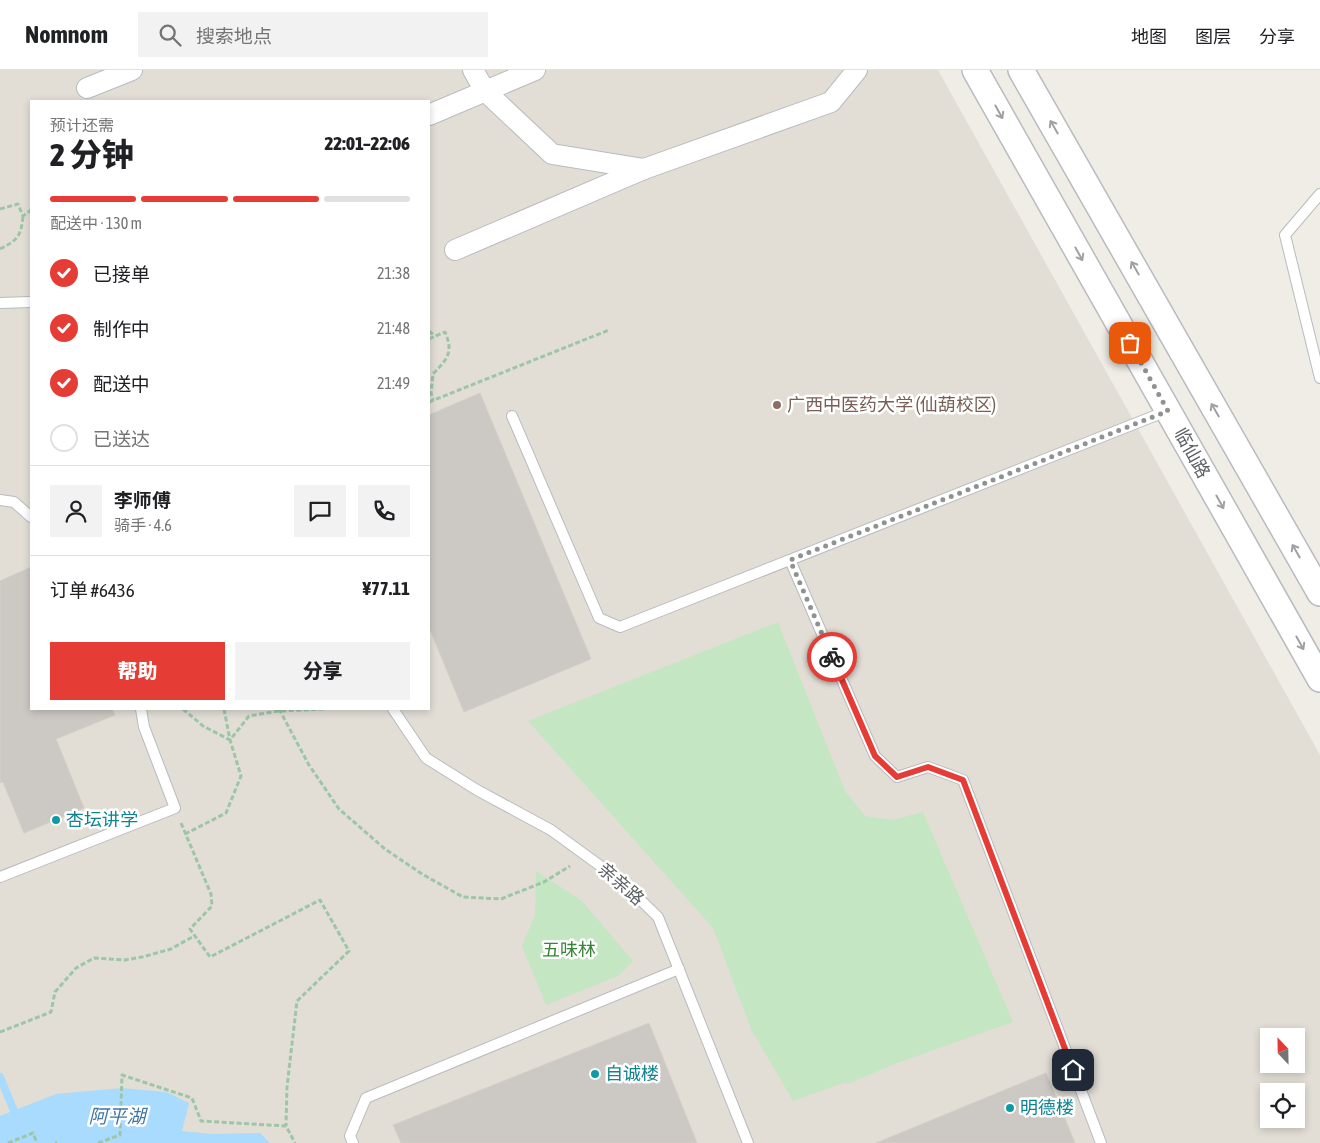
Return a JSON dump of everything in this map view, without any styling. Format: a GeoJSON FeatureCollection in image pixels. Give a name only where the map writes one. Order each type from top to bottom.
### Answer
{"type":"FeatureCollection","features":[{"type":"Feature","properties":{"kind":"street"},"geometry":{"type":"LineString","coordinates":[[86,88],[132,70]]}},
{"type":"Feature","properties":{"kind":"street"},"geometry":{"type":"LineString","coordinates":[[473,70],[485,91],[552,154],[644,169]]}},
{"type":"Feature","properties":{"kind":"street"},"geometry":{"type":"LineString","coordinates":[[430,115],[535,70]]}},
{"type":"Feature","properties":{"kind":"street"},"geometry":{"type":"LineString","coordinates":[[455,250],[644,169],[831,102],[857,70]]}},
{"type":"Feature","properties":{"kind":"street","name":"临仙路"},"geometry":{"type":"LineString","coordinates":[[975,70],[1320,680]]}},
{"type":"Feature","properties":{"kind":"street"},"geometry":{"type":"LineString","coordinates":[[1022,70],[1320,593]]}},
{"type":"Feature","properties":{"kind":"lane"},"geometry":{"type":"LineString","coordinates":[[1320,194],[1285,235],[1320,378]]}},
{"type":"Feature","properties":{"kind":"lane"},"geometry":{"type":"LineString","coordinates":[[0,303],[30,302]]}},
{"type":"Feature","properties":{"kind":"lane"},"geometry":{"type":"LineString","coordinates":[[512,416],[599,618],[620,627],[1168,411]]}},
{"type":"Feature","properties":{"kind":"lane"},"geometry":{"type":"LineString","coordinates":[[0,500],[14,502],[30,516]]}},
{"type":"Feature","properties":{"kind":"lane"},"geometry":{"type":"LineString","coordinates":[[790,560],[875,756],[897,777],[928,767],[963,780],[1101,1143]]}},
{"type":"Feature","properties":{"kind":"lane"},"geometry":{"type":"LineString","coordinates":[[0,877],[175,808],[144,727],[141,710]]}},
{"type":"Feature","properties":{"kind":"lane","name":"亲亲路"},"geometry":{"type":"LineString","coordinates":[[394,710],[426,758],[477,790],[551,830],[621,880],[658,917],[748,1143]]}},
{"type":"Feature","properties":{"kind":"lane"},"geometry":{"type":"LineString","coordinates":[[353,1143],[350,1136],[366,1098],[679,969]]}},
{"type":"Feature","properties":{"kind":"path"},"geometry":{"type":"LineString","coordinates":[[0,209],[18,204],[23,216],[22,229],[15,242],[0,249]]}},
{"type":"Feature","properties":{"kind":"path"},"geometry":{"type":"LineString","coordinates":[[23,216],[30,211]]}},
{"type":"Feature","properties":{"kind":"path"},"geometry":{"type":"LineString","coordinates":[[430,402],[609,330]]}},
{"type":"Feature","properties":{"kind":"path"},"geometry":{"type":"LineString","coordinates":[[430,332],[435,336]]}},
{"type":"Feature","properties":{"kind":"path"},"geometry":{"type":"LineString","coordinates":[[430,339],[445,332],[450,344],[446,360],[432,374],[431,393],[433,400]]}},
{"type":"Feature","properties":{"kind":"path"},"geometry":{"type":"LineString","coordinates":[[184,710],[203,726],[230,740]]}},
{"type":"Feature","properties":{"kind":"path"},"geometry":{"type":"LineString","coordinates":[[185,834],[226,813],[241,776],[230,740],[224,710]]}},
{"type":"Feature","properties":{"kind":"path"},"geometry":{"type":"LineString","coordinates":[[230,740],[249,716],[279,710],[309,765],[339,809],[385,849],[422,874],[463,897],[501,899],[544,882],[586,856]]}},
{"type":"Feature","properties":{"kind":"path"},"geometry":{"type":"LineString","coordinates":[[175,808],[211,894],[212,906],[190,929],[210,957],[320,900],[349,951],[297,1001],[287,1087],[286,1126],[295,1143]]}},
{"type":"Feature","properties":{"kind":"path"},"geometry":{"type":"LineString","coordinates":[[0,1032],[51,1012],[55,992],[76,968],[94,958],[125,960],[142,957],[171,949],[194,936]]}},
{"type":"Feature","properties":{"kind":"path"},"geometry":{"type":"LineString","coordinates":[[98,1143],[120,1135],[122,1075],[192,1098],[201,1121],[286,1126]]}},
{"type":"Feature","properties":{"kind":"path"},"geometry":{"type":"LineString","coordinates":[[8,1143],[33,1133],[37,1143]]}},
{"type":"Feature","properties":{"kind":"shaded area","name":"广西中医药大学 (仙葫校区)"},"geometry":{"type":"Polygon","coordinates":[[[0,70],[938,70],[1320,755],[1320,1143],[0,1143],[0,70]]]}},
{"type":"Feature","properties":{"kind":"green space"},"geometry":{"type":"Polygon","coordinates":[[[778,622],[845,791],[865,816],[893,820],[923,812],[1013,1022],[897,1063],[848,1084],[846,1082],[793,1101],[751,1029],[713,928],[528,721],[778,622]]]}},
{"type":"Feature","properties":{"kind":"green space","name":"五味林"},"geometry":{"type":"Polygon","coordinates":[[[536,871],[581,900],[633,961],[618,976],[546,1005],[522,946],[535,915],[536,871]]]}},
{"type":"Feature","properties":{"kind":"water","name":"阿平湖"},"geometry":{"type":"Polygon","coordinates":[[[122,1088],[166,1092],[189,1103],[182,1131],[212,1134],[260,1133],[270,1143],[0,1143],[0,1116],[56,1094],[122,1088]]]}},
{"type":"Feature","properties":{"kind":"building"},"geometry":{"type":"Polygon","coordinates":[[[480,393],[591,659],[464,712],[430,629],[430,415],[480,393]]]}},
{"type":"Feature","properties":{"kind":"building"},"geometry":{"type":"Polygon","coordinates":[[[30,567],[30,710],[112,710],[115,715],[56,739],[84,808],[24,833],[3,782],[0,783],[0,581],[30,567]]]}},
{"type":"Feature","properties":{"kind":"building","name":"自诚楼"},"geometry":{"type":"Polygon","coordinates":[[[649,1023],[697,1143],[401,1143],[393,1125],[649,1023]]]}},
{"type":"Feature","properties":{"kind":"building","name":"明德楼"},"geometry":{"type":"Polygon","coordinates":[[[1046,1073],[1075,1143],[876,1143],[1046,1073]]]}},
{"type":"Feature","properties":{"kind":"waterway"},"geometry":{"type":"LineString","coordinates":[[0,1077],[14,1111]]}},
{"type":"Feature","properties":{"kind":"way so far"},"geometry":{"type":"LineString","coordinates":[[832,657],[790,560],[1168,411],[1130,343]]}},
{"type":"Feature","properties":{"kind":"place","name":"广西中医药大学 (仙葫校区)"},"geometry":{"type":"Point","coordinates":[777,405]}},
{"type":"Feature","properties":{"kind":"place","name":"杏坛讲学"},"geometry":{"type":"Point","coordinates":[56,820]}},
{"type":"Feature","properties":{"kind":"place","name":"自诚楼"},"geometry":{"type":"Point","coordinates":[595,1074]}},
{"type":"Feature","properties":{"kind":"place","name":"明德楼"},"geometry":{"type":"Point","coordinates":[1010,1108]}},
{"type":"Feature","properties":{"kind":"route"},"geometry":{"type":"LineString","coordinates":[[832,657],[875,756],[897,777],[928,767],[963,780],[1073,1070]]}}]}
